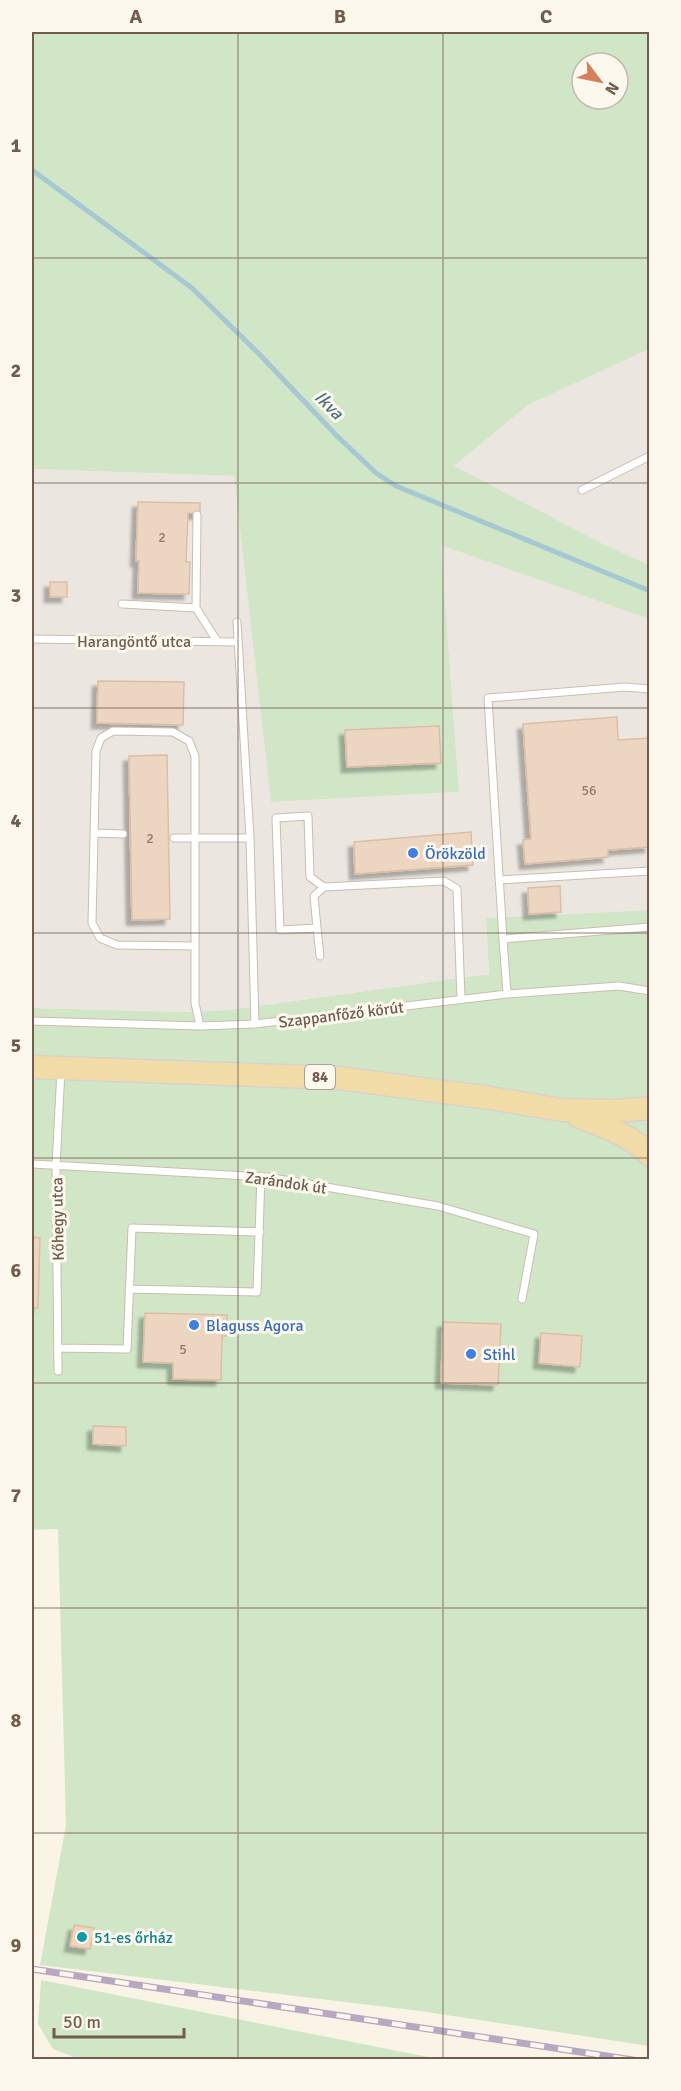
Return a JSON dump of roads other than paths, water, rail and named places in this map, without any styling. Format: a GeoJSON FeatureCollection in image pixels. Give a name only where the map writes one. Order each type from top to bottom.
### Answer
{"type":"FeatureCollection","features":[{"type":"Feature","properties":{"kind":"main road","name":"84"},"geometry":{"type":"LineString","coordinates":[[32,1067],[339,1078],[562,1110],[617,1112],[650,1108]]}},
{"type":"Feature","properties":{"kind":"main road","name":"84"},"geometry":{"type":"LineString","coordinates":[[562,1110],[608,1128],[641,1146],[650,1155]]}},
{"type":"Feature","properties":{"kind":"lane"},"geometry":{"type":"LineString","coordinates":[[582,490],[650,456]]}},
{"type":"Feature","properties":{"kind":"lane"},"geometry":{"type":"LineString","coordinates":[[197,515],[196,608],[217,641]]}},
{"type":"Feature","properties":{"kind":"lane"},"geometry":{"type":"LineString","coordinates":[[122,604],[196,608]]}},
{"type":"Feature","properties":{"kind":"lane"},"geometry":{"type":"LineString","coordinates":[[237,622],[250,838],[255,1024]]}},
{"type":"Feature","properties":{"kind":"lane","name":"Harangöntő utca"},"geometry":{"type":"LineString","coordinates":[[32,639],[237,642]]}},
{"type":"Feature","properties":{"kind":"lane"},"geometry":{"type":"LineString","coordinates":[[507,994],[488,698],[625,687],[650,689]]}},
{"type":"Feature","properties":{"kind":"lane"},"geometry":{"type":"LineString","coordinates":[[195,946],[117,945],[100,938],[92,923],[96,751],[101,738],[113,731],[173,732],[189,741],[195,756],[195,839],[195,946],[195,1003],[200,1026]]}},
{"type":"Feature","properties":{"kind":"lane"},"geometry":{"type":"LineString","coordinates":[[317,928],[280,930],[276,818],[308,816],[310,877],[324,887],[444,881],[457,889],[461,999]]}},
{"type":"Feature","properties":{"kind":"lane"},"geometry":{"type":"LineString","coordinates":[[94,833],[123,834]]}},
{"type":"Feature","properties":{"kind":"lane"},"geometry":{"type":"LineString","coordinates":[[174,838],[250,838]]}},
{"type":"Feature","properties":{"kind":"lane"},"geometry":{"type":"LineString","coordinates":[[499,880],[650,871]]}},
{"type":"Feature","properties":{"kind":"lane"},"geometry":{"type":"LineString","coordinates":[[320,956],[314,896],[324,887]]}},
{"type":"Feature","properties":{"kind":"lane"},"geometry":{"type":"LineString","coordinates":[[503,939],[650,927]]}},
{"type":"Feature","properties":{"kind":"lane","name":"Szappanfőző körút"},"geometry":{"type":"LineString","coordinates":[[32,1021],[200,1026],[255,1024],[507,994],[619,986],[650,991]]}},
{"type":"Feature","properties":{"kind":"lane","name":"Kőhegy utca"},"geometry":{"type":"LineString","coordinates":[[58,1371],[56,1166],[61,1068]]}},
{"type":"Feature","properties":{"kind":"lane","name":"Zarándok út"},"geometry":{"type":"LineString","coordinates":[[32,1164],[261,1176],[438,1206],[534,1234],[522,1299]]}},
{"type":"Feature","properties":{"kind":"lane"},"geometry":{"type":"LineString","coordinates":[[129,1289],[257,1292],[261,1176]]}},
{"type":"Feature","properties":{"kind":"lane"},"geometry":{"type":"LineString","coordinates":[[58,1348],[127,1349],[132,1228],[260,1232]]}},
{"type":"Feature","properties":{"kind":"waterway","name":"Ikva"},"geometry":{"type":"LineString","coordinates":[[32,170],[192,288],[376,473],[396,486],[650,591]]}},
{"type":"Feature","properties":{"kind":"railway"},"geometry":{"type":"LineString","coordinates":[[32,1969],[633,2060]]}},
{"type":"Feature","properties":{"kind":"place","name":"Örökzöld"},"geometry":{"type":"Point","coordinates":[413,853]}},
{"type":"Feature","properties":{"kind":"place","name":"Blaguss Agora"},"geometry":{"type":"Point","coordinates":[194,1325]}},
{"type":"Feature","properties":{"kind":"place","name":"Stihl"},"geometry":{"type":"Point","coordinates":[471,1354]}},
{"type":"Feature","properties":{"kind":"place","name":"51-es őrház"},"geometry":{"type":"Point","coordinates":[82,1937]}}]}
